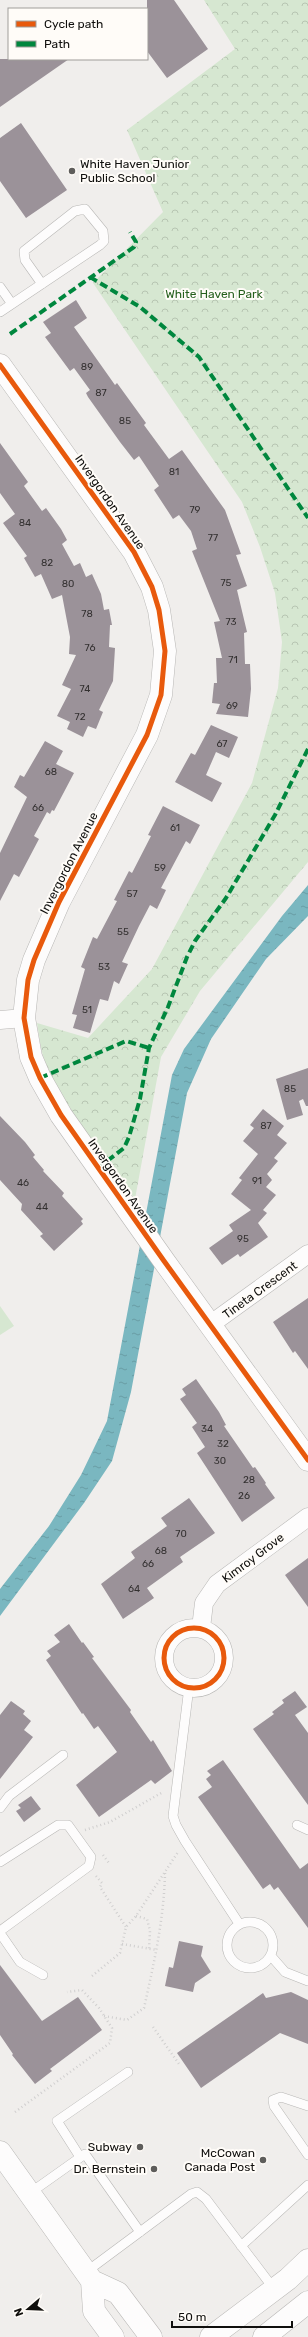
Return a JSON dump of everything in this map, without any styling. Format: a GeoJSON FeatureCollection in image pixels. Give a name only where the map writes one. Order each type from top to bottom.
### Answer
{"type":"FeatureCollection","features":[{"type":"Feature","properties":{"kind":"street","name":"Invergordon Avenue"},"geometry":{"type":"LineString","coordinates":[[0,365],[134,552],[152,587],[159,610],[165,651],[161,695],[147,735],[59,902],[28,980],[24,1018],[31,1057],[40,1078],[61,1115],[164,1261],[308,1460]]}},
{"type":"Feature","properties":{"kind":"street"},"geometry":{"type":"LineString","coordinates":[[0,1020],[24,1018]]}},
{"type":"Feature","properties":{"kind":"street","name":"Tineta Crescent"},"geometry":{"type":"LineString","coordinates":[[211,1324],[308,1254]]}},
{"type":"Feature","properties":{"kind":"street","name":"Kimroy Grove"},"geometry":{"type":"LineString","coordinates":[[201,1628],[204,1603],[217,1584],[308,1516]]}},
{"type":"Feature","properties":{"kind":"street"},"geometry":{"type":"LineString","coordinates":[[190,1628],[201,1628],[216,1638],[221,1647],[222,1665],[212,1681],[204,1686],[189,1687],[177,1682],[169,1675],[165,1666],[164,1656],[166,1645],[172,1637],[180,1631],[190,1628]]}},
{"type":"Feature","properties":{"kind":"street"},"geometry":{"type":"LineString","coordinates":[[0,2152],[89,2277],[118,2293],[151,2337]]}},
{"type":"Feature","properties":{"kind":"street"},"geometry":{"type":"LineString","coordinates":[[211,2337],[274,2289],[308,2260]]}},
{"type":"Feature","properties":{"kind":"street"},"geometry":{"type":"LineString","coordinates":[[89,2277],[94,2311],[113,2337]]}},
{"type":"Feature","properties":{"kind":"street"},"geometry":{"type":"LineString","coordinates":[[264,2337],[308,2302]]}},
{"type":"Feature","properties":{"kind":"lane"},"geometry":{"type":"LineString","coordinates":[[0,312],[42,284],[104,241],[103,231],[85,209],[75,211],[24,250],[25,260],[42,284]]}},
{"type":"Feature","properties":{"kind":"lane"},"geometry":{"type":"LineString","coordinates":[[0,287],[12,304]]}},
{"type":"Feature","properties":{"kind":"lane"},"geometry":{"type":"LineString","coordinates":[[189,1687],[173,1816],[185,1841],[238,1922]]}},
{"type":"Feature","properties":{"kind":"lane"},"geometry":{"type":"LineString","coordinates":[[0,1808],[9,1796],[63,1755]]}},
{"type":"Feature","properties":{"kind":"lane"},"geometry":{"type":"LineString","coordinates":[[0,1862],[58,1824],[68,1825],[91,1857],[89,1866],[0,1932],[20,1962],[43,1975]]}},
{"type":"Feature","properties":{"kind":"lane"},"geometry":{"type":"LineString","coordinates":[[298,1825],[308,1830]]}},
{"type":"Feature","properties":{"kind":"lane"},"geometry":{"type":"LineString","coordinates":[[252,1921],[266,1928],[273,1941],[271,1956],[266,1962],[252,1968],[244,1967],[231,1959],[228,1952],[228,1936],[238,1922],[252,1921]]}},
{"type":"Feature","properties":{"kind":"lane"},"geometry":{"type":"LineString","coordinates":[[271,1956],[285,1972],[308,1980]]}},
{"type":"Feature","properties":{"kind":"lane"},"geometry":{"type":"LineString","coordinates":[[80,2157],[56,2121],[128,2072]]}},
{"type":"Feature","properties":{"kind":"lane"},"geometry":{"type":"LineString","coordinates":[[308,2106],[280,2097],[273,2100],[274,2106],[308,2155]]}},
{"type":"Feature","properties":{"kind":"lane"},"geometry":{"type":"LineString","coordinates":[[30,2193],[84,2154],[140,2232]]}},
{"type":"Feature","properties":{"kind":"lane"},"geometry":{"type":"LineString","coordinates":[[241,2246],[308,2185]]}},
{"type":"Feature","properties":{"kind":"lane"},"geometry":{"type":"LineString","coordinates":[[89,2277],[140,2232],[191,2194],[197,2192],[206,2199],[274,2289]]}},
{"type":"Feature","properties":{"kind":"path"},"geometry":{"type":"LineString","coordinates":[[85,1830],[110,1822],[177,1784]]}},
{"type":"Feature","properties":{"kind":"path"},"geometry":{"type":"LineString","coordinates":[[92,1976],[120,1953],[126,1927],[136,1916],[185,1841]]}},
{"type":"Feature","properties":{"kind":"path"},"geometry":{"type":"LineString","coordinates":[[89,1866],[102,1883],[100,1887],[126,1927]]}},
{"type":"Feature","properties":{"kind":"path"},"geometry":{"type":"LineString","coordinates":[[104,2016],[127,2020],[144,2008],[157,1950],[164,1901],[165,1873]]}},
{"type":"Feature","properties":{"kind":"path"},"geometry":{"type":"LineString","coordinates":[[136,1916],[147,1919],[150,1931],[149,1949]]}},
{"type":"Feature","properties":{"kind":"path"},"geometry":{"type":"LineString","coordinates":[[122,1944],[157,1950]]}},
{"type":"Feature","properties":{"kind":"path"},"geometry":{"type":"LineString","coordinates":[[15,2112],[110,2043],[112,2028],[104,2016],[82,1990],[67,1992]]}},
{"type":"Feature","properties":{"kind":"path"},"geometry":{"type":"LineString","coordinates":[[153,2027],[179,2064]]}},
{"type":"Feature","properties":{"kind":"green space","name":"White Haven Park"},"geometry":{"type":"Polygon","coordinates":[[[204,0],[308,0],[308,862],[200,991],[161,1057],[135,1199],[84,1130],[60,1092],[43,1056],[37,1023],[88,1038],[152,969],[252,783],[278,688],[282,642],[275,593],[260,547],[242,502],[93,283],[163,212],[127,130],[235,49],[204,0]]]}},
{"type":"Feature","properties":{"kind":"green space"},"geometry":{"type":"Polygon","coordinates":[[[0,1306],[14,1326],[0,1335],[0,1306]]]}},
{"type":"Feature","properties":{"kind":"water"},"geometry":{"type":"Polygon","coordinates":[[[308,885],[308,916],[266,959],[211,1039],[187,1093],[131,1392],[112,1461],[84,1503],[0,1616],[0,1589],[49,1526],[81,1475],[107,1421],[172,1075],[184,1049],[282,916],[308,885]]]}},
{"type":"Feature","properties":{"kind":"building"},"geometry":{"type":"Polygon","coordinates":[[[147,0],[174,0],[208,49],[167,78],[148,52],[147,0]]]}},
{"type":"Feature","properties":{"kind":"building"},"geometry":{"type":"Polygon","coordinates":[[[0,59],[68,60],[0,107],[0,59]]]}},
{"type":"Feature","properties":{"kind":"building"},"geometry":{"type":"Polygon","coordinates":[[[21,123],[67,190],[26,218],[0,181],[0,138],[21,123]]]}},
{"type":"Feature","properties":{"kind":"building"},"geometry":{"type":"Polygon","coordinates":[[[76,300],[87,318],[74,327],[115,385],[117,383],[146,423],[144,425],[169,459],[182,450],[225,510],[241,554],[236,555],[247,586],[237,590],[247,632],[244,633],[245,664],[250,664],[251,689],[248,717],[216,714],[220,704],[212,703],[214,683],[217,683],[216,658],[222,658],[214,622],[220,621],[192,551],[197,549],[191,531],[179,515],[173,519],[154,490],[159,486],[139,456],[134,460],[88,397],[86,393],[90,390],[74,368],[70,371],[45,337],[51,333],[43,322],[76,300]]]}},
{"type":"Feature","properties":{"kind":"building"},"geometry":{"type":"Polygon","coordinates":[[[0,443],[28,482],[24,486],[42,511],[46,508],[61,529],[67,540],[62,544],[74,566],[80,563],[86,577],[92,574],[101,594],[104,610],[109,609],[112,625],[110,625],[109,647],[115,648],[113,681],[99,710],[103,712],[96,729],[88,726],[83,737],[67,729],[70,722],[57,716],[71,689],[62,685],[76,655],[69,654],[70,637],[62,595],[52,599],[41,574],[35,577],[24,558],[27,556],[3,523],[15,514],[0,493],[0,443]]]}},
{"type":"Feature","properties":{"kind":"building"},"geometry":{"type":"Polygon","coordinates":[[[211,725],[238,737],[229,758],[216,752],[206,775],[222,783],[212,802],[175,782],[191,753],[195,755],[211,725]]]}},
{"type":"Feature","properties":{"kind":"building"},"geometry":{"type":"Polygon","coordinates":[[[45,741],[63,751],[56,764],[74,773],[54,811],[52,810],[50,814],[47,812],[34,836],[39,839],[19,877],[14,874],[0,901],[0,853],[27,797],[14,787],[20,775],[24,777],[45,741]]]}},
{"type":"Feature","properties":{"kind":"building"},"geometry":{"type":"Polygon","coordinates":[[[163,806],[200,825],[190,844],[186,841],[161,888],[166,890],[157,909],[150,905],[139,926],[122,962],[128,964],[119,984],[114,981],[108,1001],[100,999],[90,1033],[73,1028],[77,1015],[72,1014],[85,969],[81,967],[93,937],[97,939],[117,901],[114,900],[129,871],[132,873],[151,836],[148,835],[163,806]]]}},
{"type":"Feature","properties":{"kind":"building"},"geometry":{"type":"Polygon","coordinates":[[[308,1068],[308,1106],[306,1106],[303,1099],[299,1101],[303,1115],[287,1120],[276,1079],[308,1068]]]}},
{"type":"Feature","properties":{"kind":"building"},"geometry":{"type":"Polygon","coordinates":[[[263,1109],[284,1126],[277,1135],[287,1143],[274,1158],[278,1161],[267,1174],[272,1180],[266,1187],[276,1195],[263,1210],[267,1213],[258,1223],[268,1237],[240,1257],[238,1254],[222,1265],[209,1248],[233,1231],[229,1225],[251,1210],[231,1194],[242,1180],[239,1178],[258,1154],[243,1141],[254,1128],[250,1125],[263,1109]]]}},
{"type":"Feature","properties":{"kind":"building"},"geometry":{"type":"Polygon","coordinates":[[[0,1116],[25,1142],[35,1155],[33,1157],[44,1170],[43,1171],[64,1193],[62,1196],[83,1219],[81,1221],[83,1224],[54,1251],[40,1236],[43,1234],[21,1210],[22,1204],[0,1180],[0,1116]]]}},
{"type":"Feature","properties":{"kind":"building"},"geometry":{"type":"Polygon","coordinates":[[[308,1298],[308,1369],[295,1351],[293,1353],[273,1322],[308,1298]]]}},
{"type":"Feature","properties":{"kind":"building"},"geometry":{"type":"Polygon","coordinates":[[[196,1379],[219,1412],[226,1425],[224,1426],[253,1468],[255,1467],[275,1498],[242,1522],[197,1453],[205,1447],[192,1427],[197,1423],[180,1399],[186,1395],[182,1389],[196,1379]]]}},
{"type":"Feature","properties":{"kind":"building"},"geometry":{"type":"Polygon","coordinates":[[[189,1498],[215,1533],[180,1557],[183,1562],[147,1588],[154,1598],[123,1619],[101,1584],[135,1558],[131,1552],[167,1526],[161,1518],[189,1498]]]}},
{"type":"Feature","properties":{"kind":"building"},"geometry":{"type":"Polygon","coordinates":[[[308,1558],[308,1607],[285,1575],[308,1558]]]}},
{"type":"Feature","properties":{"kind":"building"},"geometry":{"type":"Polygon","coordinates":[[[69,1624],[94,1657],[92,1658],[131,1710],[130,1712],[151,1742],[153,1740],[172,1771],[155,1784],[151,1780],[99,1817],[76,1785],[117,1752],[98,1726],[94,1729],[83,1713],[82,1714],[46,1660],[51,1656],[47,1651],[60,1642],[54,1635],[69,1624]]]}},
{"type":"Feature","properties":{"kind":"building"},"geometry":{"type":"Polygon","coordinates":[[[295,1691],[307,1707],[295,1715],[308,1733],[308,1805],[253,1729],[274,1714],[272,1712],[284,1703],[282,1700],[295,1691]]]}},
{"type":"Feature","properties":{"kind":"building"},"geometry":{"type":"Polygon","coordinates":[[[11,1701],[25,1711],[23,1714],[31,1721],[24,1730],[33,1737],[0,1779],[0,1715],[11,1701]]]}},
{"type":"Feature","properties":{"kind":"building"},"geometry":{"type":"Polygon","coordinates":[[[223,1760],[300,1869],[308,1863],[308,1928],[278,1887],[274,1890],[270,1884],[263,1889],[198,1797],[212,1787],[206,1779],[211,1775],[207,1771],[223,1760]]]}},
{"type":"Feature","properties":{"kind":"building"},"geometry":{"type":"Polygon","coordinates":[[[31,1796],[41,1809],[24,1822],[16,1811],[21,1808],[18,1805],[31,1796]]]}},
{"type":"Feature","properties":{"kind":"building"},"geometry":{"type":"Polygon","coordinates":[[[179,1941],[203,1946],[201,1956],[211,1972],[195,1983],[193,1992],[165,1986],[169,1967],[173,1968],[179,1941]]]}},
{"type":"Feature","properties":{"kind":"building"},"geometry":{"type":"Polygon","coordinates":[[[0,1965],[42,2021],[78,1997],[102,2030],[50,2069],[52,2071],[35,2084],[12,2055],[13,2054],[0,2035],[0,1965]]]}},
{"type":"Feature","properties":{"kind":"building"},"geometry":{"type":"Polygon","coordinates":[[[291,1992],[308,2000],[308,2044],[280,2033],[201,2088],[177,2053],[263,1993],[266,1998],[291,1992]]]}},
{"type":"Feature","properties":{"kind":"marked path"},"geometry":{"type":"LineString","coordinates":[[10,334],[134,247],[136,242],[130,232]]}},
{"type":"Feature","properties":{"kind":"marked path"},"geometry":{"type":"LineString","coordinates":[[90,277],[140,307],[199,357],[308,518]]}},
{"type":"Feature","properties":{"kind":"marked path"},"geometry":{"type":"LineString","coordinates":[[98,1168],[124,1148],[129,1137],[140,1099],[149,1048],[168,1007],[187,957],[195,941],[226,898],[275,815],[308,749]]}},
{"type":"Feature","properties":{"kind":"marked path"},"geometry":{"type":"LineString","coordinates":[[40,1078],[126,1041],[149,1048]]}},
{"type":"Feature","properties":{"kind":"cycle path"},"geometry":{"type":"LineString","coordinates":[[0,365],[134,552],[152,587],[159,610],[165,651],[161,695],[147,735],[59,902],[34,960],[28,980],[24,1018],[31,1057],[40,1078],[61,1115],[164,1261],[308,1460]]}},
{"type":"Feature","properties":{"kind":"cycle path"},"geometry":{"type":"LineString","coordinates":[[194,1628],[210,1633],[215,1637],[219,1642],[224,1658],[219,1674],[215,1679],[210,1683],[194,1688],[178,1683],[173,1679],[169,1674],[164,1658],[169,1642],[173,1637],[178,1633],[194,1628]]}},
{"type":"Feature","properties":{"kind":"place","name":"White Haven Junior Public School"},"geometry":{"type":"Point","coordinates":[72,171]}},
{"type":"Feature","properties":{"kind":"place","name":"Subway"},"geometry":{"type":"Point","coordinates":[140,2147]}},
{"type":"Feature","properties":{"kind":"place","name":"McCowan Canada Post"},"geometry":{"type":"Point","coordinates":[263,2160]}},
{"type":"Feature","properties":{"kind":"place","name":"Dr. Bernstein"},"geometry":{"type":"Point","coordinates":[154,2169]}}]}
